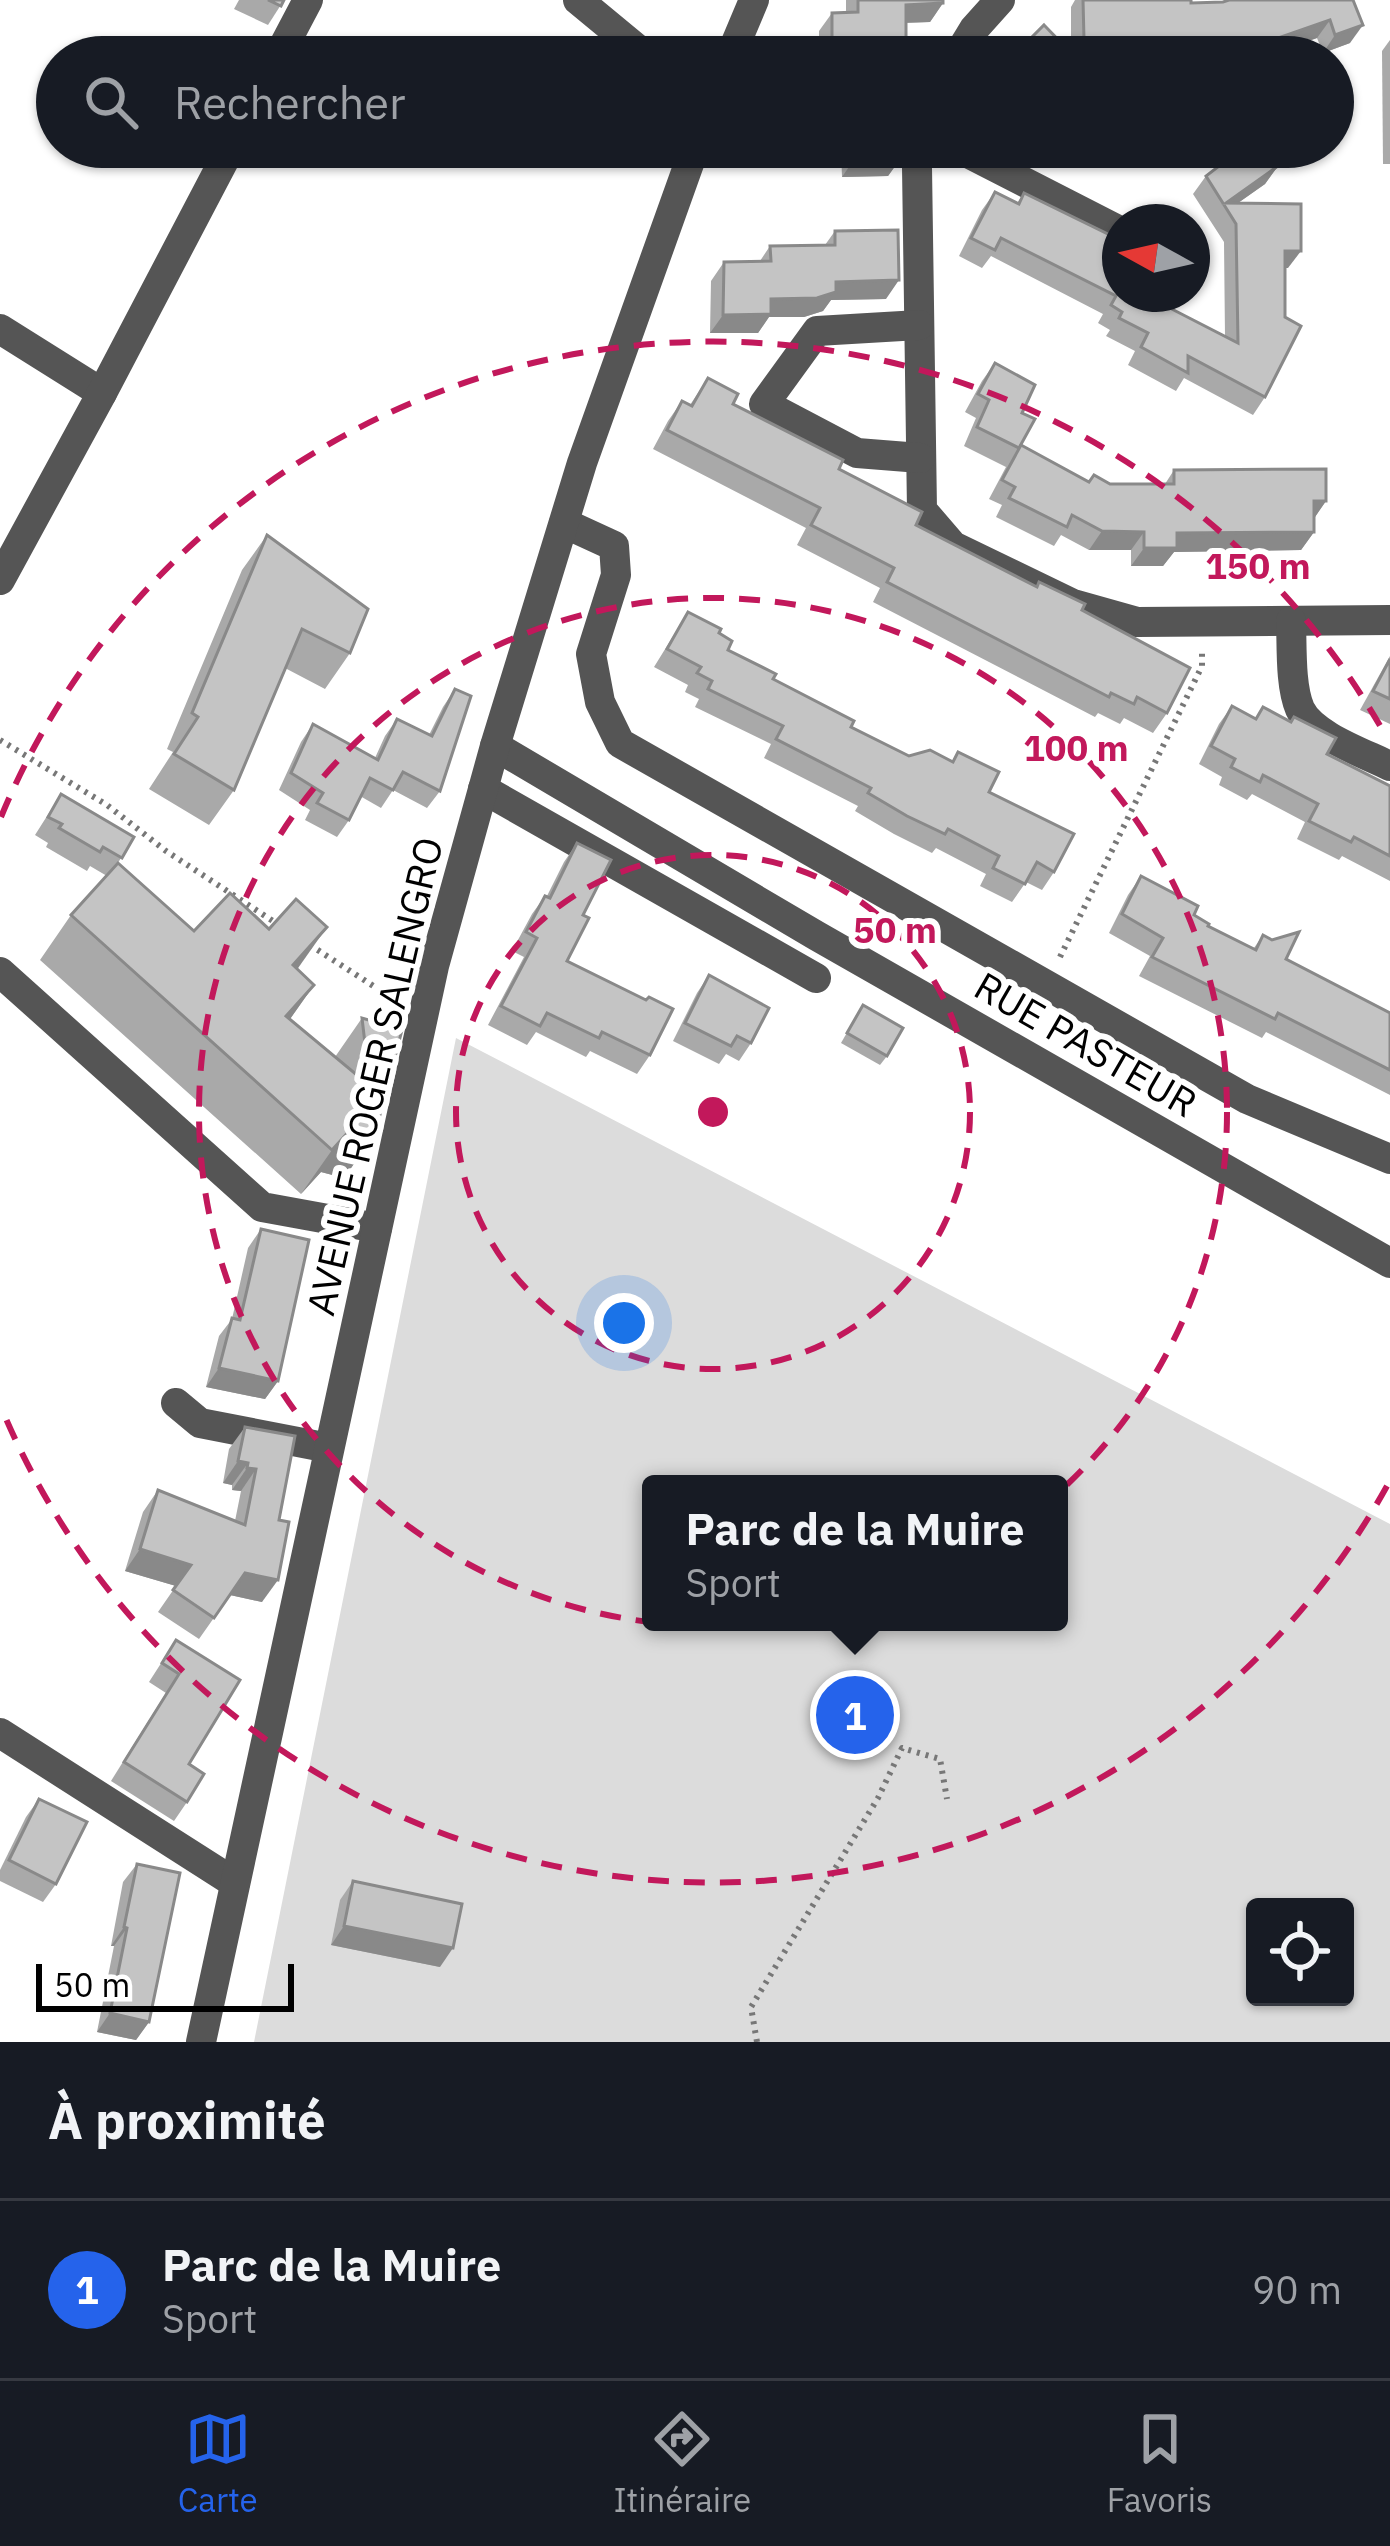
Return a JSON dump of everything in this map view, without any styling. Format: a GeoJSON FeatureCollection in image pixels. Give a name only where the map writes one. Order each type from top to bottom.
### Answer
{"type":"FeatureCollection","features":[{"type":"Feature","properties":{"kind":"street"},"geometry":{"type":"LineString","coordinates":[[289,36],[308,0]]}},
{"type":"Feature","properties":{"kind":"street"},"geometry":{"type":"LineString","coordinates":[[578,0],[622,36]]}},
{"type":"Feature","properties":{"kind":"street"},"geometry":{"type":"LineString","coordinates":[[739,36],[754,0]]}},
{"type":"Feature","properties":{"kind":"street"},"geometry":{"type":"LineString","coordinates":[[970,36],[1000,0]]}},
{"type":"Feature","properties":{"kind":"street"},"geometry":{"type":"LineString","coordinates":[[0,580],[220,168]]}},
{"type":"Feature","properties":{"kind":"street","name":"AVENUE ROGER SALENGRO"},"geometry":{"type":"LineString","coordinates":[[201,2042],[434,966],[494,746],[582,463],[687,168]]}},
{"type":"Feature","properties":{"kind":"street"},"geometry":{"type":"LineString","coordinates":[[917,168],[922,510],[953,546],[1073,604],[1137,622],[1390,620]]}},
{"type":"Feature","properties":{"kind":"street"},"geometry":{"type":"LineString","coordinates":[[997,168],[1102,222]]}},
{"type":"Feature","properties":{"kind":"street"},"geometry":{"type":"LineString","coordinates":[[919,325],[817,331],[764,404],[856,453],[920,458]]}},
{"type":"Feature","properties":{"kind":"street"},"geometry":{"type":"LineString","coordinates":[[0,329],[102,394]]}},
{"type":"Feature","properties":{"kind":"street"},"geometry":{"type":"LineString","coordinates":[[565,523],[614,546],[616,575],[591,654],[600,702],[620,742],[1247,1100],[1390,1159]]}},
{"type":"Feature","properties":{"kind":"street"},"geometry":{"type":"LineString","coordinates":[[1291,621],[1301,711],[1323,734],[1390,766]]}},
{"type":"Feature","properties":{"kind":"street","name":"RUE PASTEUR"},"geometry":{"type":"LineString","coordinates":[[494,746],[1390,1263]]}},
{"type":"Feature","properties":{"kind":"street"},"geometry":{"type":"LineString","coordinates":[[483,789],[816,978]]}},
{"type":"Feature","properties":{"kind":"street"},"geometry":{"type":"LineString","coordinates":[[758,944],[777,912]]}},
{"type":"Feature","properties":{"kind":"street"},"geometry":{"type":"LineString","coordinates":[[0,973],[262,1207],[377,1228]]}},
{"type":"Feature","properties":{"kind":"street"},"geometry":{"type":"LineString","coordinates":[[176,1403],[200,1423],[329,1448]]}},
{"type":"Feature","properties":{"kind":"street"},"geometry":{"type":"LineString","coordinates":[[0,1733],[236,1883]]}},
{"type":"Feature","properties":{"kind":"path"},"geometry":{"type":"LineString","coordinates":[[1047,986],[1202,666],[1202,621]]}},
{"type":"Feature","properties":{"kind":"path"},"geometry":{"type":"LineString","coordinates":[[0,740],[107,805],[166,851],[287,930]]}},
{"type":"Feature","properties":{"kind":"path"},"geometry":{"type":"LineString","coordinates":[[307,943],[423,1019]]}},
{"type":"Feature","properties":{"kind":"path"},"geometry":{"type":"LineString","coordinates":[[757,2042],[752,2007],[878,1798],[902,1748],[940,1759],[947,1799]]}},
{"type":"Feature","properties":{"kind":"shaded area"},"geometry":{"type":"Polygon","coordinates":[[[456,1038],[1390,1524],[1390,2042],[254,2042],[456,1038]]]}},
{"type":"Feature","properties":{"kind":"building"},"geometry":{"type":"Polygon","coordinates":[[[858,0],[943,0],[906,5],[906,36],[832,36],[832,13],[858,12],[858,0]]]}},
{"type":"Feature","properties":{"kind":"building"},"geometry":{"type":"Polygon","coordinates":[[[1083,0],[1353,0],[1363,25],[1335,35],[1330,20],[1284,36],[1084,36],[1083,0]]]}},
{"type":"Feature","properties":{"kind":"building"},"geometry":{"type":"Polygon","coordinates":[[[1044,25],[1055,36],[1033,36],[1044,25]]]}},
{"type":"Feature","properties":{"kind":"building"},"geometry":{"type":"Polygon","coordinates":[[[1216,168],[1275,168],[1226,203],[1301,204],[1301,251],[1285,251],[1285,317],[1301,326],[1265,397],[1188,356],[1188,373],[1141,347],[1148,333],[1119,318],[1122,312],[1178,312],[1238,343],[1236,224],[1206,176],[1216,168]]]}},
{"type":"Feature","properties":{"kind":"building"},"geometry":{"type":"Polygon","coordinates":[[[995,192],[1019,204],[1024,193],[1102,231],[1102,289],[1001,238],[995,250],[971,238],[995,192]]]}},
{"type":"Feature","properties":{"kind":"building"},"geometry":{"type":"Polygon","coordinates":[[[898,230],[899,280],[836,282],[836,292],[817,298],[771,299],[771,314],[723,315],[724,262],[771,261],[770,246],[835,245],[835,231],[898,230]]]}},
{"type":"Feature","properties":{"kind":"building"},"geometry":{"type":"Polygon","coordinates":[[[995,363],[1035,385],[1022,413],[1035,419],[1019,448],[977,427],[989,400],[978,394],[995,363]]]}},
{"type":"Feature","properties":{"kind":"building"},"geometry":{"type":"Polygon","coordinates":[[[708,378],[738,394],[733,404],[843,460],[839,469],[922,512],[916,525],[1037,587],[1039,582],[1085,604],[1082,610],[1190,668],[1167,713],[1137,697],[1134,704],[1111,693],[1109,697],[887,582],[894,568],[811,525],[820,508],[667,430],[682,401],[692,406],[708,378]]]}},
{"type":"Feature","properties":{"kind":"building"},"geometry":{"type":"Polygon","coordinates":[[[1021,445],[1089,482],[1094,475],[1110,484],[1174,484],[1174,470],[1326,469],[1326,501],[1314,501],[1314,532],[1177,533],[1177,548],[1144,548],[1144,532],[1102,531],[1072,515],[1067,527],[1009,498],[1015,487],[1002,480],[1021,445]]]}},
{"type":"Feature","properties":{"kind":"building"},"geometry":{"type":"Polygon","coordinates":[[[267,535],[368,609],[350,653],[302,629],[234,790],[174,754],[198,717],[192,713],[267,535]]]}},
{"type":"Feature","properties":{"kind":"building"},"geometry":{"type":"Polygon","coordinates":[[[688,612],[721,629],[719,633],[732,641],[728,650],[854,721],[851,727],[909,756],[930,750],[953,762],[958,752],[999,772],[989,792],[1074,834],[1054,872],[1037,862],[1025,884],[993,868],[999,856],[948,829],[945,834],[907,816],[868,793],[871,788],[776,739],[783,726],[708,689],[712,681],[697,673],[701,667],[667,649],[688,612]]]}},
{"type":"Feature","properties":{"kind":"building"},"geometry":{"type":"Polygon","coordinates":[[[1390,659],[1390,699],[1373,691],[1390,659]]]}},
{"type":"Feature","properties":{"kind":"building"},"geometry":{"type":"Polygon","coordinates":[[[455,689],[471,696],[440,791],[403,772],[393,790],[370,778],[349,820],[317,803],[323,793],[291,773],[313,724],[378,760],[397,719],[432,736],[455,689]]]}},
{"type":"Feature","properties":{"kind":"building"},"geometry":{"type":"Polygon","coordinates":[[[1232,706],[1256,719],[1263,707],[1336,738],[1327,754],[1390,786],[1390,856],[1309,821],[1318,804],[1263,775],[1260,782],[1231,767],[1235,759],[1211,746],[1232,706]]]}},
{"type":"Feature","properties":{"kind":"building"},"geometry":{"type":"Polygon","coordinates":[[[61,794],[134,837],[122,858],[103,847],[100,852],[48,817],[61,794]]]}},
{"type":"Feature","properties":{"kind":"building"},"geometry":{"type":"Polygon","coordinates":[[[577,843],[611,860],[583,915],[589,918],[567,961],[673,1009],[650,1055],[547,1013],[540,1026],[501,1006],[537,938],[526,932],[545,896],[550,898],[577,843]]]}},
{"type":"Feature","properties":{"kind":"building"},"geometry":{"type":"Polygon","coordinates":[[[118,863],[194,931],[230,893],[269,929],[296,899],[327,927],[293,965],[314,985],[286,1016],[370,1086],[362,1018],[402,1030],[375,1134],[352,1128],[332,1150],[71,915],[118,863]]]}},
{"type":"Feature","properties":{"kind":"building"},"geometry":{"type":"Polygon","coordinates":[[[1141,876],[1198,906],[1194,915],[1208,926],[1256,950],[1263,935],[1272,940],[1299,932],[1286,959],[1390,1013],[1390,1070],[1152,957],[1163,938],[1122,914],[1141,876]]]}},
{"type":"Feature","properties":{"kind":"building"},"geometry":{"type":"Polygon","coordinates":[[[709,975],[769,1008],[751,1043],[737,1036],[731,1046],[685,1023],[709,975]]]}},
{"type":"Feature","properties":{"kind":"building"},"geometry":{"type":"Polygon","coordinates":[[[863,1005],[903,1028],[887,1056],[847,1033],[863,1005]]]}},
{"type":"Feature","properties":{"kind":"building"},"geometry":{"type":"Polygon","coordinates":[[[261,1229],[309,1240],[278,1381],[219,1368],[232,1318],[240,1320],[261,1229]]]}},
{"type":"Feature","properties":{"kind":"building"},"geometry":{"type":"Polygon","coordinates":[[[245,1427],[295,1436],[279,1520],[289,1522],[278,1580],[245,1573],[214,1618],[173,1590],[191,1565],[140,1549],[158,1490],[245,1525],[256,1469],[238,1461],[245,1427]]]}},
{"type":"Feature","properties":{"kind":"building"},"geometry":{"type":"Polygon","coordinates":[[[176,1640],[240,1680],[189,1764],[204,1774],[187,1802],[124,1762],[179,1674],[162,1663],[176,1640]]]}},
{"type":"Feature","properties":{"kind":"building"},"geometry":{"type":"Polygon","coordinates":[[[39,1799],[87,1822],[56,1884],[9,1860],[39,1799]]]}},
{"type":"Feature","properties":{"kind":"building"},"geometry":{"type":"Polygon","coordinates":[[[137,1864],[180,1873],[149,2022],[110,2013],[137,1864]]]}},
{"type":"Feature","properties":{"kind":"building"},"geometry":{"type":"Polygon","coordinates":[[[353,1881],[462,1904],[453,1948],[344,1926],[353,1881]]]}},
{"type":"Feature","properties":{"kind":"place","name":"Parc de la Muire"},"geometry":{"type":"Point","coordinates":[855,1715]}}]}
